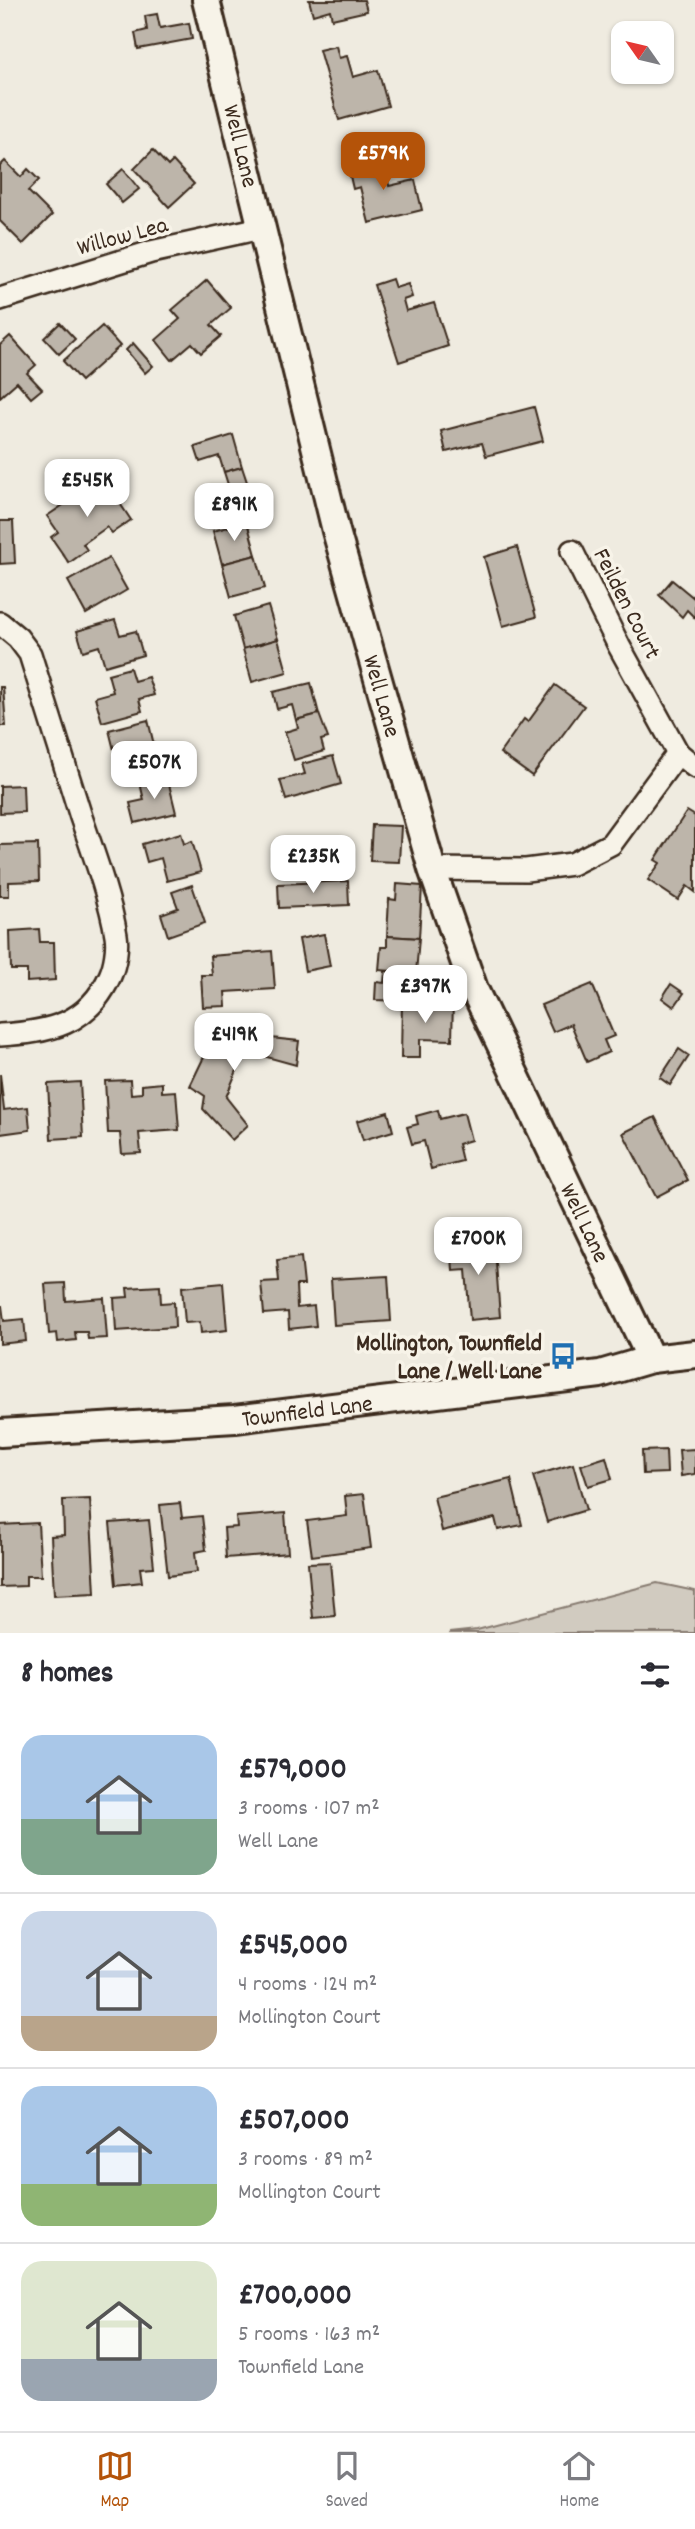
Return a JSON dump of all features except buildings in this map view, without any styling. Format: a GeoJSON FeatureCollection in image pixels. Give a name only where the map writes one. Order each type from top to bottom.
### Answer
{"type":"FeatureCollection","features":[{"type":"Feature","properties":{"kind":"street","name":"Well Lane"},"geometry":{"type":"LineString","coordinates":[[206,0],[336,531],[432,869],[474,989],[651,1359]]}},
{"type":"Feature","properties":{"kind":"street","name":"Willow Lea"},"geometry":{"type":"LineString","coordinates":[[0,299],[150,252],[261,228]]}},
{"type":"Feature","properties":{"kind":"street","name":"Feilden Court"},"geometry":{"type":"LineString","coordinates":[[572,551],[619,646],[678,753],[695,767]]}},
{"type":"Feature","properties":{"kind":"street"},"geometry":{"type":"LineString","coordinates":[[0,623],[18,638],[30,654],[94,857],[116,937],[113,968],[102,993],[87,1012],[63,1025],[0,1035]]}},
{"type":"Feature","properties":{"kind":"street"},"geometry":{"type":"LineString","coordinates":[[432,869],[526,870],[572,864],[611,844],[678,753]]}},
{"type":"Feature","properties":{"kind":"street","name":"Townfield Lane"},"geometry":{"type":"LineString","coordinates":[[0,1433],[235,1419],[600,1374],[651,1359],[695,1354]]}},
{"type":"Feature","properties":{"kind":"shaded area"},"geometry":{"type":"Polygon","coordinates":[[[657,1583],[695,1591],[695,1633],[449,1633],[477,1630],[657,1583]]]}},
{"type":"Feature","properties":{"kind":"place","name":"Mollington, Townfield Lane / Well Lane"},"geometry":{"type":"Point","coordinates":[563,1356]}}]}
